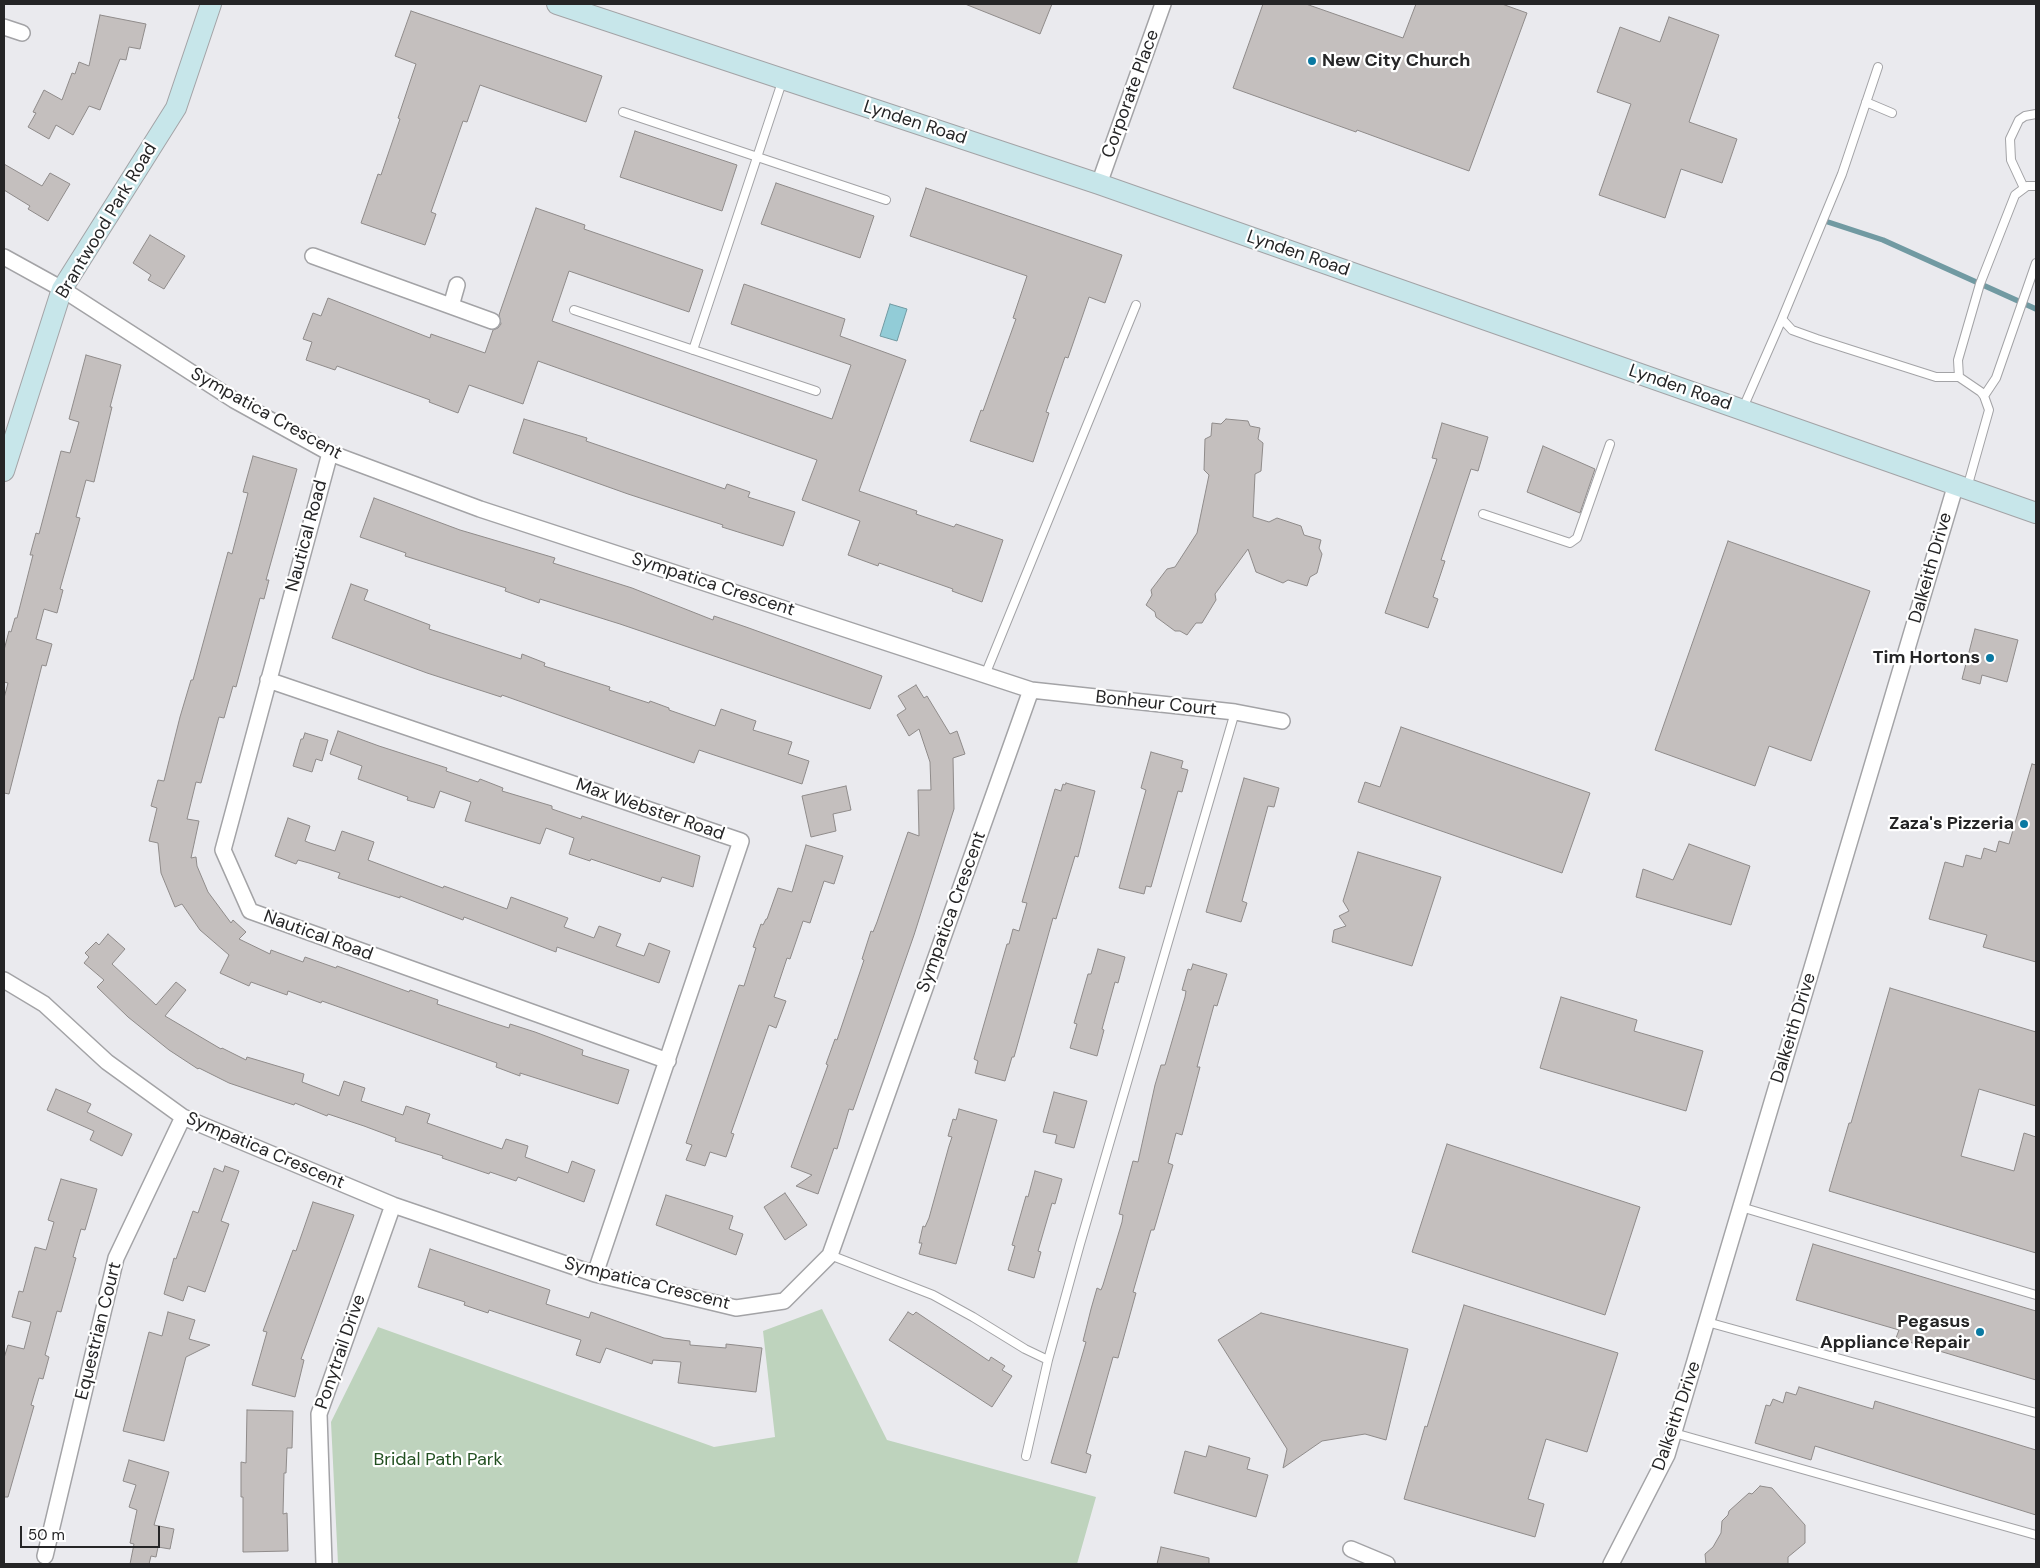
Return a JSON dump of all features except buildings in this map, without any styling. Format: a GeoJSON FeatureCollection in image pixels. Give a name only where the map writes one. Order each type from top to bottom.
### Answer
{"type":"FeatureCollection","features":[{"type":"Feature","properties":{"kind":"main road","name":"Brantwood Park Road"},"geometry":{"type":"LineString","coordinates":[[4,471],[62,289],[176,108],[212,4]]}},
{"type":"Feature","properties":{"kind":"main road","name":"Lynden Road"},"geometry":{"type":"LineString","coordinates":[[557,4],[1098,184],[2036,513]]}},
{"type":"Feature","properties":{"kind":"street","name":"Corporate Place"},"geometry":{"type":"LineString","coordinates":[[1098,184],[1163,4]]}},
{"type":"Feature","properties":{"kind":"street"},"geometry":{"type":"LineString","coordinates":[[4,27],[22,33]]}},
{"type":"Feature","properties":{"kind":"street"},"geometry":{"type":"LineString","coordinates":[[313,256],[492,321]]}},
{"type":"Feature","properties":{"kind":"street","name":"Sympatica Crescent"},"geometry":{"type":"LineString","coordinates":[[4,257],[62,289],[234,400],[330,453],[480,509],[1031,690],[830,1255],[784,1301],[736,1308],[595,1274],[393,1205],[183,1117],[108,1062],[44,1004],[4,980]]}},
{"type":"Feature","properties":{"kind":"street"},"geometry":{"type":"LineString","coordinates":[[451,306],[457,286]]}},
{"type":"Feature","properties":{"kind":"street","name":"Nautical Road"},"geometry":{"type":"LineString","coordinates":[[330,453],[223,850],[250,911],[668,1061]]}},
{"type":"Feature","properties":{"kind":"street","name":"Dalkeith Drive"},"geometry":{"type":"LineString","coordinates":[[1611,1564],[1667,1455],[1961,486]]}},
{"type":"Feature","properties":{"kind":"street","name":"Max Webster Road"},"geometry":{"type":"LineString","coordinates":[[268,680],[741,841],[595,1274]]}},
{"type":"Feature","properties":{"kind":"street","name":"Bonheur Court"},"geometry":{"type":"LineString","coordinates":[[1031,690],[1235,712],[1282,721]]}},
{"type":"Feature","properties":{"kind":"street","name":"Equestrian Court"},"geometry":{"type":"LineString","coordinates":[[45,1556],[116,1258],[183,1117]]}},
{"type":"Feature","properties":{"kind":"street","name":"Ponytrail Drive"},"geometry":{"type":"LineString","coordinates":[[324,1564],[319,1414],[393,1205]]}},
{"type":"Feature","properties":{"kind":"street"},"geometry":{"type":"LineString","coordinates":[[1351,1549],[1387,1564]]}},
{"type":"Feature","properties":{"kind":"lane"},"geometry":{"type":"LineString","coordinates":[[1742,410],[1842,174],[1878,67]]}},
{"type":"Feature","properties":{"kind":"lane"},"geometry":{"type":"LineString","coordinates":[[693,350],[783,79]]}},
{"type":"Feature","properties":{"kind":"lane"},"geometry":{"type":"LineString","coordinates":[[1866,102],[1892,113]]}},
{"type":"Feature","properties":{"kind":"lane"},"geometry":{"type":"LineString","coordinates":[[623,112],[886,200]]}},
{"type":"Feature","properties":{"kind":"lane"},"geometry":{"type":"LineString","coordinates":[[2024,188],[2011,160],[2010,140],[2019,120],[2025,116],[2036,114]]}},
{"type":"Feature","properties":{"kind":"lane"},"geometry":{"type":"LineString","coordinates":[[1959,377],[1958,360],[1980,284],[2015,195],[2024,188],[2036,186]]}},
{"type":"Feature","properties":{"kind":"lane"},"geometry":{"type":"LineString","coordinates":[[1984,396],[1996,378],[2036,263]]}},
{"type":"Feature","properties":{"kind":"lane"},"geometry":{"type":"LineString","coordinates":[[985,675],[1136,305]]}},
{"type":"Feature","properties":{"kind":"lane"},"geometry":{"type":"LineString","coordinates":[[574,310],[816,391]]}},
{"type":"Feature","properties":{"kind":"lane"},"geometry":{"type":"LineString","coordinates":[[1782,319],[1792,330],[1817,340],[1936,377],[1959,377],[1984,396],[1989,410],[1961,486]]}},
{"type":"Feature","properties":{"kind":"lane"},"geometry":{"type":"LineString","coordinates":[[1483,514],[1570,543],[1577,538],[1610,444]]}},
{"type":"Feature","properties":{"kind":"lane"},"geometry":{"type":"LineString","coordinates":[[1026,1456],[1048,1360],[1235,712]]}},
{"type":"Feature","properties":{"kind":"lane"},"geometry":{"type":"LineString","coordinates":[[1741,1207],[2036,1295]]}},
{"type":"Feature","properties":{"kind":"lane"},"geometry":{"type":"LineString","coordinates":[[830,1255],[932,1295],[973,1316],[1025,1349],[1048,1360]]}},
{"type":"Feature","properties":{"kind":"lane"},"geometry":{"type":"LineString","coordinates":[[1707,1322],[2036,1414]]}},
{"type":"Feature","properties":{"kind":"lane"},"geometry":{"type":"LineString","coordinates":[[1674,1433],[2036,1535]]}},
{"type":"Feature","properties":{"kind":"green space","name":"Bridal Path Park"},"geometry":{"type":"Polygon","coordinates":[[[822,1309],[887,1440],[1096,1497],[1077,1564],[338,1564],[331,1422],[378,1327],[714,1447],[775,1437],[763,1331],[822,1309]]]}},
{"type":"Feature","properties":{"kind":"water"},"geometry":{"type":"Polygon","coordinates":[[[890,304],[907,309],[897,341],[880,336],[890,304]]]}},
{"type":"Feature","properties":{"kind":"waterway"},"geometry":{"type":"LineString","coordinates":[[1828,222],[1883,240],[2036,309]]}},
{"type":"Feature","properties":{"kind":"place","name":"New City Church"},"geometry":{"type":"Point","coordinates":[1312,61]}},
{"type":"Feature","properties":{"kind":"place","name":"Tim Hortons"},"geometry":{"type":"Point","coordinates":[1990,658]}},
{"type":"Feature","properties":{"kind":"place","name":"Zaza's Pizzeria"},"geometry":{"type":"Point","coordinates":[2024,824]}},
{"type":"Feature","properties":{"kind":"place","name":"Pegasus Appliance Repair"},"geometry":{"type":"Point","coordinates":[1980,1332]}}]}
